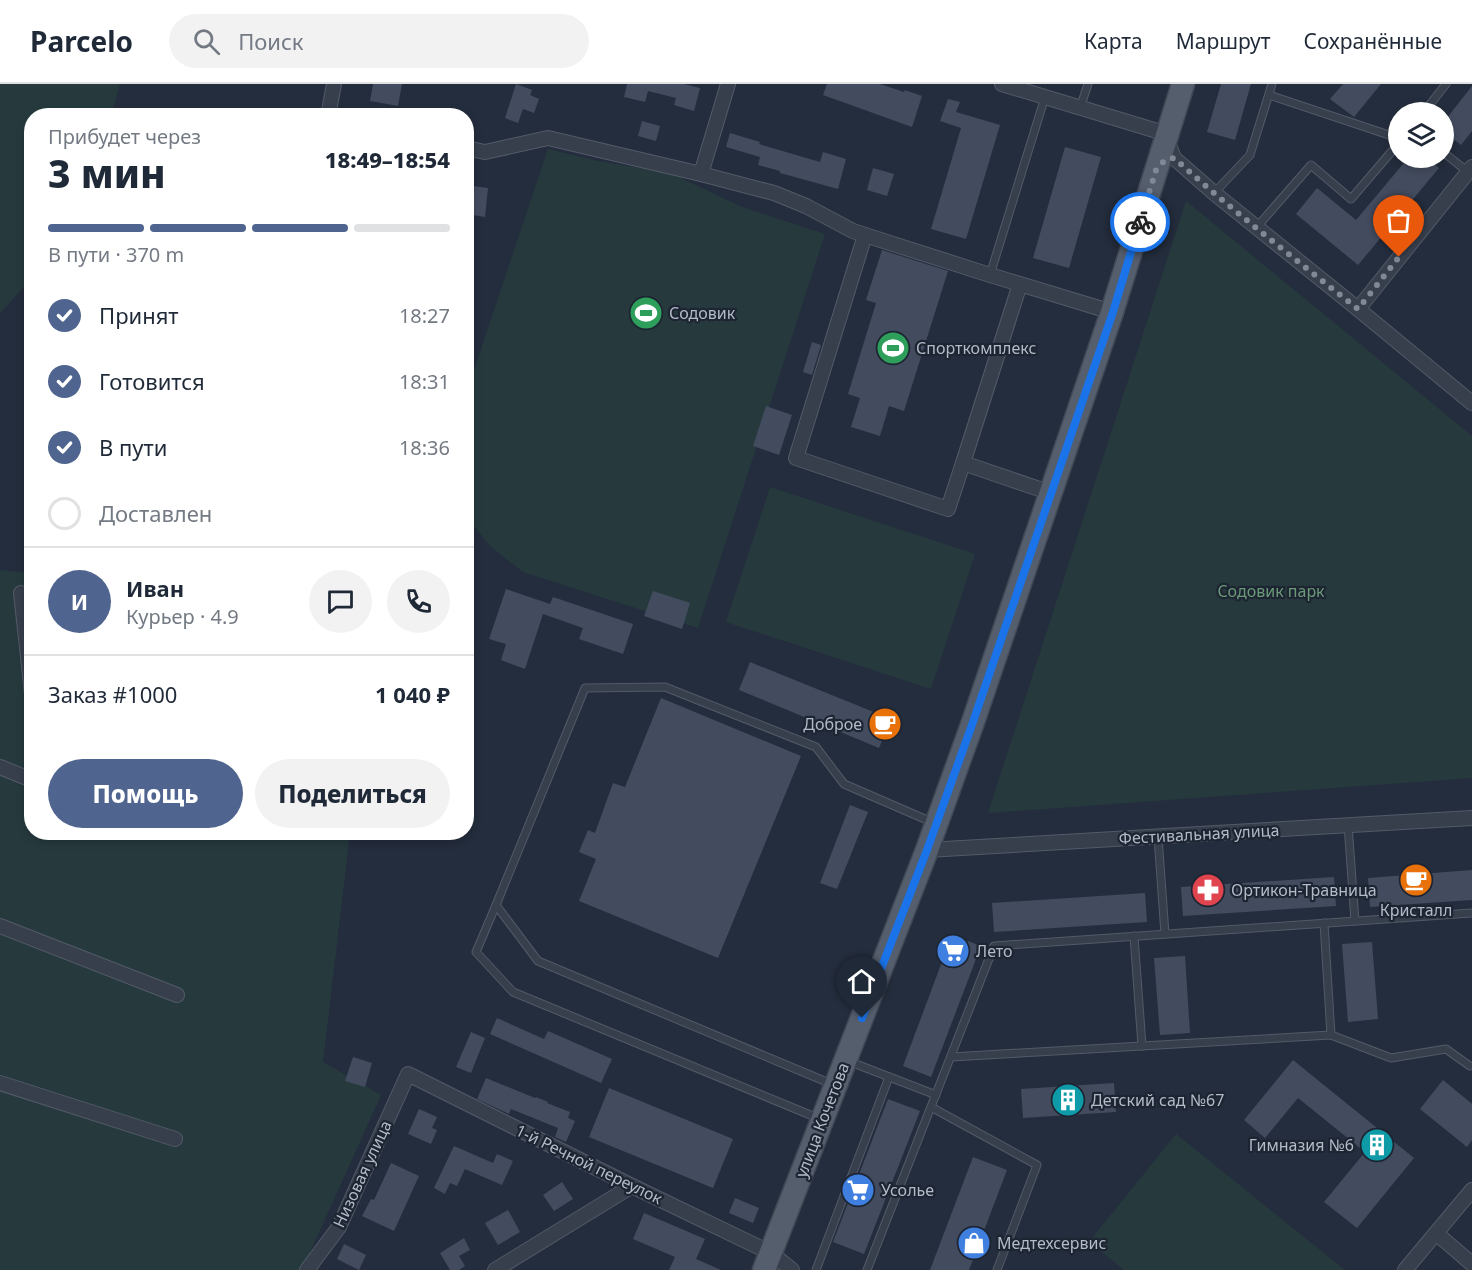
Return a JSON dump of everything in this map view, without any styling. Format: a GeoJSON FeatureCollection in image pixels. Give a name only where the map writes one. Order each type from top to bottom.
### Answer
{"type":"FeatureCollection","features":[{"type":"Feature","properties":{"kind":"main road","name":"улица Кочетова"},"geometry":{"type":"LineString","coordinates":[[768,1261],[927,850],[973,722],[1165,164],[1167,134],[1183,84]]}},
{"type":"Feature","properties":{"kind":"street"},"geometry":{"type":"LineString","coordinates":[[330,108],[334,84]]}},
{"type":"Feature","properties":{"kind":"street"},"geometry":{"type":"LineString","coordinates":[[700,174],[728,84]]}},
{"type":"Feature","properties":{"kind":"street"},"geometry":{"type":"LineString","coordinates":[[1002,84],[1167,134]]}},
{"type":"Feature","properties":{"kind":"street"},"geometry":{"type":"LineString","coordinates":[[474,150],[485,152],[548,138],[700,174],[774,193],[853,231],[1113,312]]}},
{"type":"Feature","properties":{"kind":"street"},"geometry":{"type":"LineString","coordinates":[[1165,164],[1214,194],[1472,403]]}},
{"type":"Feature","properties":{"kind":"street"},"geometry":{"type":"LineString","coordinates":[[1358,309],[1470,170]]}},
{"type":"Feature","properties":{"kind":"street"},"geometry":{"type":"LineString","coordinates":[[865,235],[796,458],[948,508],[1020,284]]}},
{"type":"Feature","properties":{"kind":"street"},"geometry":{"type":"LineString","coordinates":[[963,463],[1051,493]]}},
{"type":"Feature","properties":{"kind":"street"},"geometry":{"type":"LineString","coordinates":[[21,593],[24,621]]}},
{"type":"Feature","properties":{"kind":"street"},"geometry":{"type":"LineString","coordinates":[[0,768],[24,777]]}},
{"type":"Feature","properties":{"kind":"street","name":"Фестивальная улица"},"geometry":{"type":"LineString","coordinates":[[927,850],[1472,818]]}},
{"type":"Feature","properties":{"kind":"street"},"geometry":{"type":"LineString","coordinates":[[0,926],[177,995]]}},
{"type":"Feature","properties":{"kind":"street","name":"1-й Речной переулок"},"geometry":{"type":"LineString","coordinates":[[408,1074],[632,1186],[768,1261],[792,1270]]}},
{"type":"Feature","properties":{"kind":"street","name":"Низовая улица"},"geometry":{"type":"LineString","coordinates":[[307,1270],[339,1227],[408,1074]]}},
{"type":"Feature","properties":{"kind":"street"},"geometry":{"type":"LineString","coordinates":[[0,1083],[175,1139]]}},
{"type":"Feature","properties":{"kind":"street"},"geometry":{"type":"LineString","coordinates":[[495,1270],[632,1186]]}},
{"type":"Feature","properties":{"kind":"street"},"geometry":{"type":"LineString","coordinates":[[1404,1270],[1472,1190]]}},
{"type":"Feature","properties":{"kind":"street"},"geometry":{"type":"LineString","coordinates":[[1436,1233],[1472,1264]]}},
{"type":"Feature","properties":{"kind":"lane"},"geometry":{"type":"LineString","coordinates":[[1080,108],[1088,84]]}},
{"type":"Feature","properties":{"kind":"lane"},"geometry":{"type":"LineString","coordinates":[[1214,194],[1250,155],[1272,84]]}},
{"type":"Feature","properties":{"kind":"lane"},"geometry":{"type":"LineString","coordinates":[[1432,102],[1446,84]]}},
{"type":"Feature","properties":{"kind":"lane"},"geometry":{"type":"LineString","coordinates":[[1269,95],[1388,135]]}},
{"type":"Feature","properties":{"kind":"lane"},"geometry":{"type":"LineString","coordinates":[[990,275],[1045,97]]}},
{"type":"Feature","properties":{"kind":"lane"},"geometry":{"type":"LineString","coordinates":[[1256,228],[1311,165],[1352,199],[1388,156]]}},
{"type":"Feature","properties":{"kind":"lane"},"geometry":{"type":"LineString","coordinates":[[1454,159],[1470,170]]}},
{"type":"Feature","properties":{"kind":"lane"},"geometry":{"type":"LineString","coordinates":[[822,1120],[513,992],[476,952],[585,688],[665,687],[816,747],[844,784],[936,824]]}},
{"type":"Feature","properties":{"kind":"lane"},"geometry":{"type":"LineString","coordinates":[[1348,825],[1355,921]]}},
{"type":"Feature","properties":{"kind":"lane"},"geometry":{"type":"LineString","coordinates":[[1158,837],[1165,934]]}},
{"type":"Feature","properties":{"kind":"lane"},"geometry":{"type":"LineString","coordinates":[[496,904],[538,962],[836,1085]]}},
{"type":"Feature","properties":{"kind":"lane"},"geometry":{"type":"LineString","coordinates":[[867,1270],[994,946],[1472,913]]}},
{"type":"Feature","properties":{"kind":"lane"},"geometry":{"type":"LineString","coordinates":[[1324,923],[1330,1035]]}},
{"type":"Feature","properties":{"kind":"lane"},"geometry":{"type":"LineString","coordinates":[[1134,936],[1142,1046]]}},
{"type":"Feature","properties":{"kind":"lane"},"geometry":{"type":"LineString","coordinates":[[951,1057],[1330,1035],[1391,1058],[1446,1049],[1471,1066]]}},
{"type":"Feature","properties":{"kind":"lane"},"geometry":{"type":"LineString","coordinates":[[845,1060],[936,1095]]}},
{"type":"Feature","properties":{"kind":"lane"},"geometry":{"type":"LineString","coordinates":[[816,1270],[889,1077]]}},
{"type":"Feature","properties":{"kind":"lane"},"geometry":{"type":"LineString","coordinates":[[931,1107],[1037,1166],[997,1270]]}},
{"type":"Feature","properties":{"kind":"green space"},"geometry":{"type":"Polygon","coordinates":[[[0,84],[120,84],[113,108],[24,108],[24,287],[0,313],[0,84]]]}},
{"type":"Feature","properties":{"kind":"green space","name":"Содовик"},"geometry":{"type":"Polygon","coordinates":[[[548,149],[598,161],[670,173],[742,207],[825,234],[698,628],[523,572],[490,546],[474,526],[474,370],[548,149]]]}},
{"type":"Feature","properties":{"kind":"green space","name":"Содовик парк"},"geometry":{"type":"Polygon","coordinates":[[[1186,201],[1472,436],[1472,778],[988,813],[1186,201]]]}},
{"type":"Feature","properties":{"kind":"green space"},"geometry":{"type":"Polygon","coordinates":[[[770,487],[975,554],[931,689],[726,622],[770,487]]]}},
{"type":"Feature","properties":{"kind":"green space"},"geometry":{"type":"Polygon","coordinates":[[[0,570],[24,572],[24,840],[349,840],[323,1062],[381,1095],[302,1270],[0,1270],[0,570]]]}},
{"type":"Feature","properties":{"kind":"green space"},"geometry":{"type":"Polygon","coordinates":[[[1176,1134],[1345,1270],[1124,1270],[1089,1242],[1176,1134]]]}},
{"type":"Feature","properties":{"kind":"building"},"geometry":{"type":"Polygon","coordinates":[[[373,84],[402,84],[398,106],[370,101],[373,84]]]}},
{"type":"Feature","properties":{"kind":"building"},"geometry":{"type":"Polygon","coordinates":[[[516,84],[532,90],[530,95],[539,99],[534,113],[523,109],[518,123],[505,118],[516,84]]]}},
{"type":"Feature","properties":{"kind":"building"},"geometry":{"type":"Polygon","coordinates":[[[627,84],[684,84],[700,88],[694,111],[674,105],[676,98],[648,91],[645,102],[624,97],[627,84]]]}},
{"type":"Feature","properties":{"kind":"building"},"geometry":{"type":"Polygon","coordinates":[[[827,84],[880,84],[922,96],[912,127],[823,95],[827,84]]]}},
{"type":"Feature","properties":{"kind":"building"},"geometry":{"type":"Polygon","coordinates":[[[1221,84],[1251,84],[1235,140],[1207,132],[1221,84]]]}},
{"type":"Feature","properties":{"kind":"building"},"geometry":{"type":"Polygon","coordinates":[[[1343,84],[1381,84],[1354,117],[1330,99],[1343,84]]]}},
{"type":"Feature","properties":{"kind":"building"},"geometry":{"type":"Polygon","coordinates":[[[1472,86],[1472,131],[1461,145],[1454,140],[1454,109],[1472,86]]]}},
{"type":"Feature","properties":{"kind":"building"},"geometry":{"type":"Polygon","coordinates":[[[948,99],[960,102],[956,112],[1000,125],[966,239],[931,229],[961,128],[940,121],[948,99]]]}},
{"type":"Feature","properties":{"kind":"building"},"geometry":{"type":"Polygon","coordinates":[[[642,121],[660,126],[656,141],[638,136],[642,121]]]}},
{"type":"Feature","properties":{"kind":"building"},"geometry":{"type":"Polygon","coordinates":[[[730,133],[820,162],[823,152],[846,159],[838,189],[758,165],[760,157],[726,147],[730,133]]]}},
{"type":"Feature","properties":{"kind":"building"},"geometry":{"type":"Polygon","coordinates":[[[1065,147],[1101,157],[1069,268],[1033,258],[1065,147]]]}},
{"type":"Feature","properties":{"kind":"building"},"geometry":{"type":"Polygon","coordinates":[[[873,168],[894,174],[887,196],[867,190],[873,168]]]}},
{"type":"Feature","properties":{"kind":"building"},"geometry":{"type":"Polygon","coordinates":[[[1400,168],[1439,168],[1358,265],[1296,214],[1317,188],[1356,220],[1400,168]]]}},
{"type":"Feature","properties":{"kind":"building"},"geometry":{"type":"Polygon","coordinates":[[[474,186],[488,188],[485,217],[474,215],[474,186]]]}},
{"type":"Feature","properties":{"kind":"building","name":"Спорткомплекс"},"geometry":{"type":"Polygon","coordinates":[[[882,250],[948,271],[904,411],[889,406],[880,436],[851,427],[860,398],[848,394],[876,303],[866,300],[882,250]]]}},
{"type":"Feature","properties":{"kind":"building"},"geometry":{"type":"Polygon","coordinates":[[[812,342],[821,345],[812,375],[803,372],[812,342]]]}},
{"type":"Feature","properties":{"kind":"building"},"geometry":{"type":"Polygon","coordinates":[[[766,406],[792,415],[779,455],[753,446],[766,406]]]}},
{"type":"Feature","properties":{"kind":"building"},"geometry":{"type":"Polygon","coordinates":[[[506,589],[550,604],[553,597],[633,624],[623,654],[579,639],[583,628],[543,614],[525,669],[501,660],[506,644],[489,639],[506,589]]]}},
{"type":"Feature","properties":{"kind":"building"},"geometry":{"type":"Polygon","coordinates":[[[653,591],[690,603],[682,629],[644,616],[653,591]]]}},
{"type":"Feature","properties":{"kind":"building"},"geometry":{"type":"Polygon","coordinates":[[[750,662],[891,719],[879,748],[739,690],[750,662]]]}},
{"type":"Feature","properties":{"kind":"building"},"geometry":{"type":"Polygon","coordinates":[[[661,698],[801,756],[718,958],[579,901],[596,859],[579,852],[588,830],[595,833],[613,783],[625,787],[661,698]]]}},
{"type":"Feature","properties":{"kind":"building"},"geometry":{"type":"Polygon","coordinates":[[[850,805],[868,812],[837,889],[820,883],[850,805]]]}},
{"type":"Feature","properties":{"kind":"building"},"geometry":{"type":"Polygon","coordinates":[[[1472,870],[1472,900],[1370,907],[1368,878],[1472,870]]]}},
{"type":"Feature","properties":{"kind":"building"},"geometry":{"type":"Polygon","coordinates":[[[1334,877],[1336,906],[1183,916],[1181,887],[1334,877]]]}},
{"type":"Feature","properties":{"kind":"building"},"geometry":{"type":"Polygon","coordinates":[[[1145,893],[1147,922],[994,932],[992,903],[1145,893]]]}},
{"type":"Feature","properties":{"kind":"building"},"geometry":{"type":"Polygon","coordinates":[[[952,935],[981,946],[931,1077],[903,1066],[952,935]]]}},
{"type":"Feature","properties":{"kind":"building"},"geometry":{"type":"Polygon","coordinates":[[[1372,942],[1378,1019],[1348,1022],[1342,944],[1372,942]]]}},
{"type":"Feature","properties":{"kind":"building"},"geometry":{"type":"Polygon","coordinates":[[[1185,956],[1190,1033],[1160,1035],[1154,958],[1185,956]]]}},
{"type":"Feature","properties":{"kind":"building"},"geometry":{"type":"Polygon","coordinates":[[[497,1018],[544,1039],[548,1031],[612,1059],[601,1083],[490,1034],[497,1018]]]}},
{"type":"Feature","properties":{"kind":"building"},"geometry":{"type":"Polygon","coordinates":[[[471,1032],[485,1038],[471,1073],[456,1067],[471,1032]]]}},
{"type":"Feature","properties":{"kind":"building"},"geometry":{"type":"Polygon","coordinates":[[[353,1057],[372,1063],[365,1087],[345,1081],[353,1057]]]}},
{"type":"Feature","properties":{"kind":"building","name":"Гимназия №6"},"geometry":{"type":"Polygon","coordinates":[[[1293,1060],[1414,1158],[1357,1228],[1324,1202],[1365,1152],[1298,1098],[1265,1138],[1244,1120],[1293,1060]]]}},
{"type":"Feature","properties":{"kind":"building"},"geometry":{"type":"Polygon","coordinates":[[[486,1078],[570,1112],[568,1118],[575,1121],[566,1142],[555,1137],[558,1128],[511,1109],[509,1114],[477,1099],[486,1078]]]}},
{"type":"Feature","properties":{"kind":"building"},"geometry":{"type":"Polygon","coordinates":[[[1443,1080],[1472,1104],[1472,1140],[1467,1147],[1420,1109],[1443,1080]]]}},
{"type":"Feature","properties":{"kind":"building","name":"Детский сад №67"},"geometry":{"type":"Polygon","coordinates":[[[1114,1083],[1116,1112],[1023,1118],[1021,1089],[1114,1083]]]}},
{"type":"Feature","properties":{"kind":"building"},"geometry":{"type":"Polygon","coordinates":[[[609,1088],[733,1139],[713,1188],[589,1137],[609,1088]]]}},
{"type":"Feature","properties":{"kind":"building"},"geometry":{"type":"Polygon","coordinates":[[[888,1099],[920,1111],[864,1254],[833,1242],[888,1099]]]}},
{"type":"Feature","properties":{"kind":"building"},"geometry":{"type":"Polygon","coordinates":[[[419,1109],[437,1117],[432,1128],[437,1130],[431,1144],[408,1134],[419,1109]]]}},
{"type":"Feature","properties":{"kind":"building"},"geometry":{"type":"Polygon","coordinates":[[[454,1146],[493,1163],[497,1154],[513,1161],[502,1185],[465,1169],[457,1186],[450,1183],[445,1194],[434,1188],[454,1146]]]}},
{"type":"Feature","properties":{"kind":"building"},"geometry":{"type":"Polygon","coordinates":[[[973,1157],[1007,1170],[969,1270],[930,1270],[973,1157]]]}},
{"type":"Feature","properties":{"kind":"building"},"geometry":{"type":"Polygon","coordinates":[[[391,1163],[419,1176],[394,1231],[362,1216],[371,1199],[374,1200],[391,1163]]]}},
{"type":"Feature","properties":{"kind":"building"},"geometry":{"type":"Polygon","coordinates":[[[562,1182],[573,1199],[554,1211],[543,1195],[562,1182]]]}},
{"type":"Feature","properties":{"kind":"building"},"geometry":{"type":"Polygon","coordinates":[[[735,1198],[759,1208],[753,1223],[729,1213],[735,1198]]]}},
{"type":"Feature","properties":{"kind":"building"},"geometry":{"type":"Polygon","coordinates":[[[508,1210],[520,1232],[498,1245],[485,1223],[508,1210]]]}},
{"type":"Feature","properties":{"kind":"building"},"geometry":{"type":"Polygon","coordinates":[[[644,1213],[705,1239],[696,1259],[721,1270],[669,1270],[675,1257],[633,1239],[644,1213]]]}},
{"type":"Feature","properties":{"kind":"building"},"geometry":{"type":"Polygon","coordinates":[[[464,1238],[470,1250],[459,1256],[465,1266],[459,1270],[450,1270],[440,1253],[464,1238]]]}},
{"type":"Feature","properties":{"kind":"building"},"geometry":{"type":"Polygon","coordinates":[[[344,1244],[366,1255],[359,1270],[337,1259],[344,1244]]]}},
{"type":"Feature","properties":{"kind":"way so far"},"geometry":{"type":"LineString","coordinates":[[1140,222],[1156,170],[1164,161],[1174,158],[1214,194],[1358,309],[1399,257]]}},
{"type":"Feature","properties":{"kind":"place","name":"Содовик"},"geometry":{"type":"Point","coordinates":[646,313]}},
{"type":"Feature","properties":{"kind":"place","name":"Спорткомплекс"},"geometry":{"type":"Point","coordinates":[893,348]}},
{"type":"Feature","properties":{"kind":"place","name":"Доброе"},"geometry":{"type":"Point","coordinates":[885,724]}},
{"type":"Feature","properties":{"kind":"place","name":"Кристалл"},"geometry":{"type":"Point","coordinates":[1416,880]}},
{"type":"Feature","properties":{"kind":"place","name":"Ортикон-Травница"},"geometry":{"type":"Point","coordinates":[1208,890]}},
{"type":"Feature","properties":{"kind":"place","name":"Лето"},"geometry":{"type":"Point","coordinates":[953,951]}},
{"type":"Feature","properties":{"kind":"place","name":"Детский сад №67"},"geometry":{"type":"Point","coordinates":[1068,1100]}},
{"type":"Feature","properties":{"kind":"place","name":"Гимназия №6"},"geometry":{"type":"Point","coordinates":[1377,1145]}},
{"type":"Feature","properties":{"kind":"place","name":"Усолье"},"geometry":{"type":"Point","coordinates":[858,1190]}},
{"type":"Feature","properties":{"kind":"place","name":"Медтехсервис"},"geometry":{"type":"Point","coordinates":[974,1243]}},
{"type":"Feature","properties":{"kind":"route"},"geometry":{"type":"LineString","coordinates":[[862,1018],[927,850],[973,722],[1113,312],[1140,222]]}}]}
